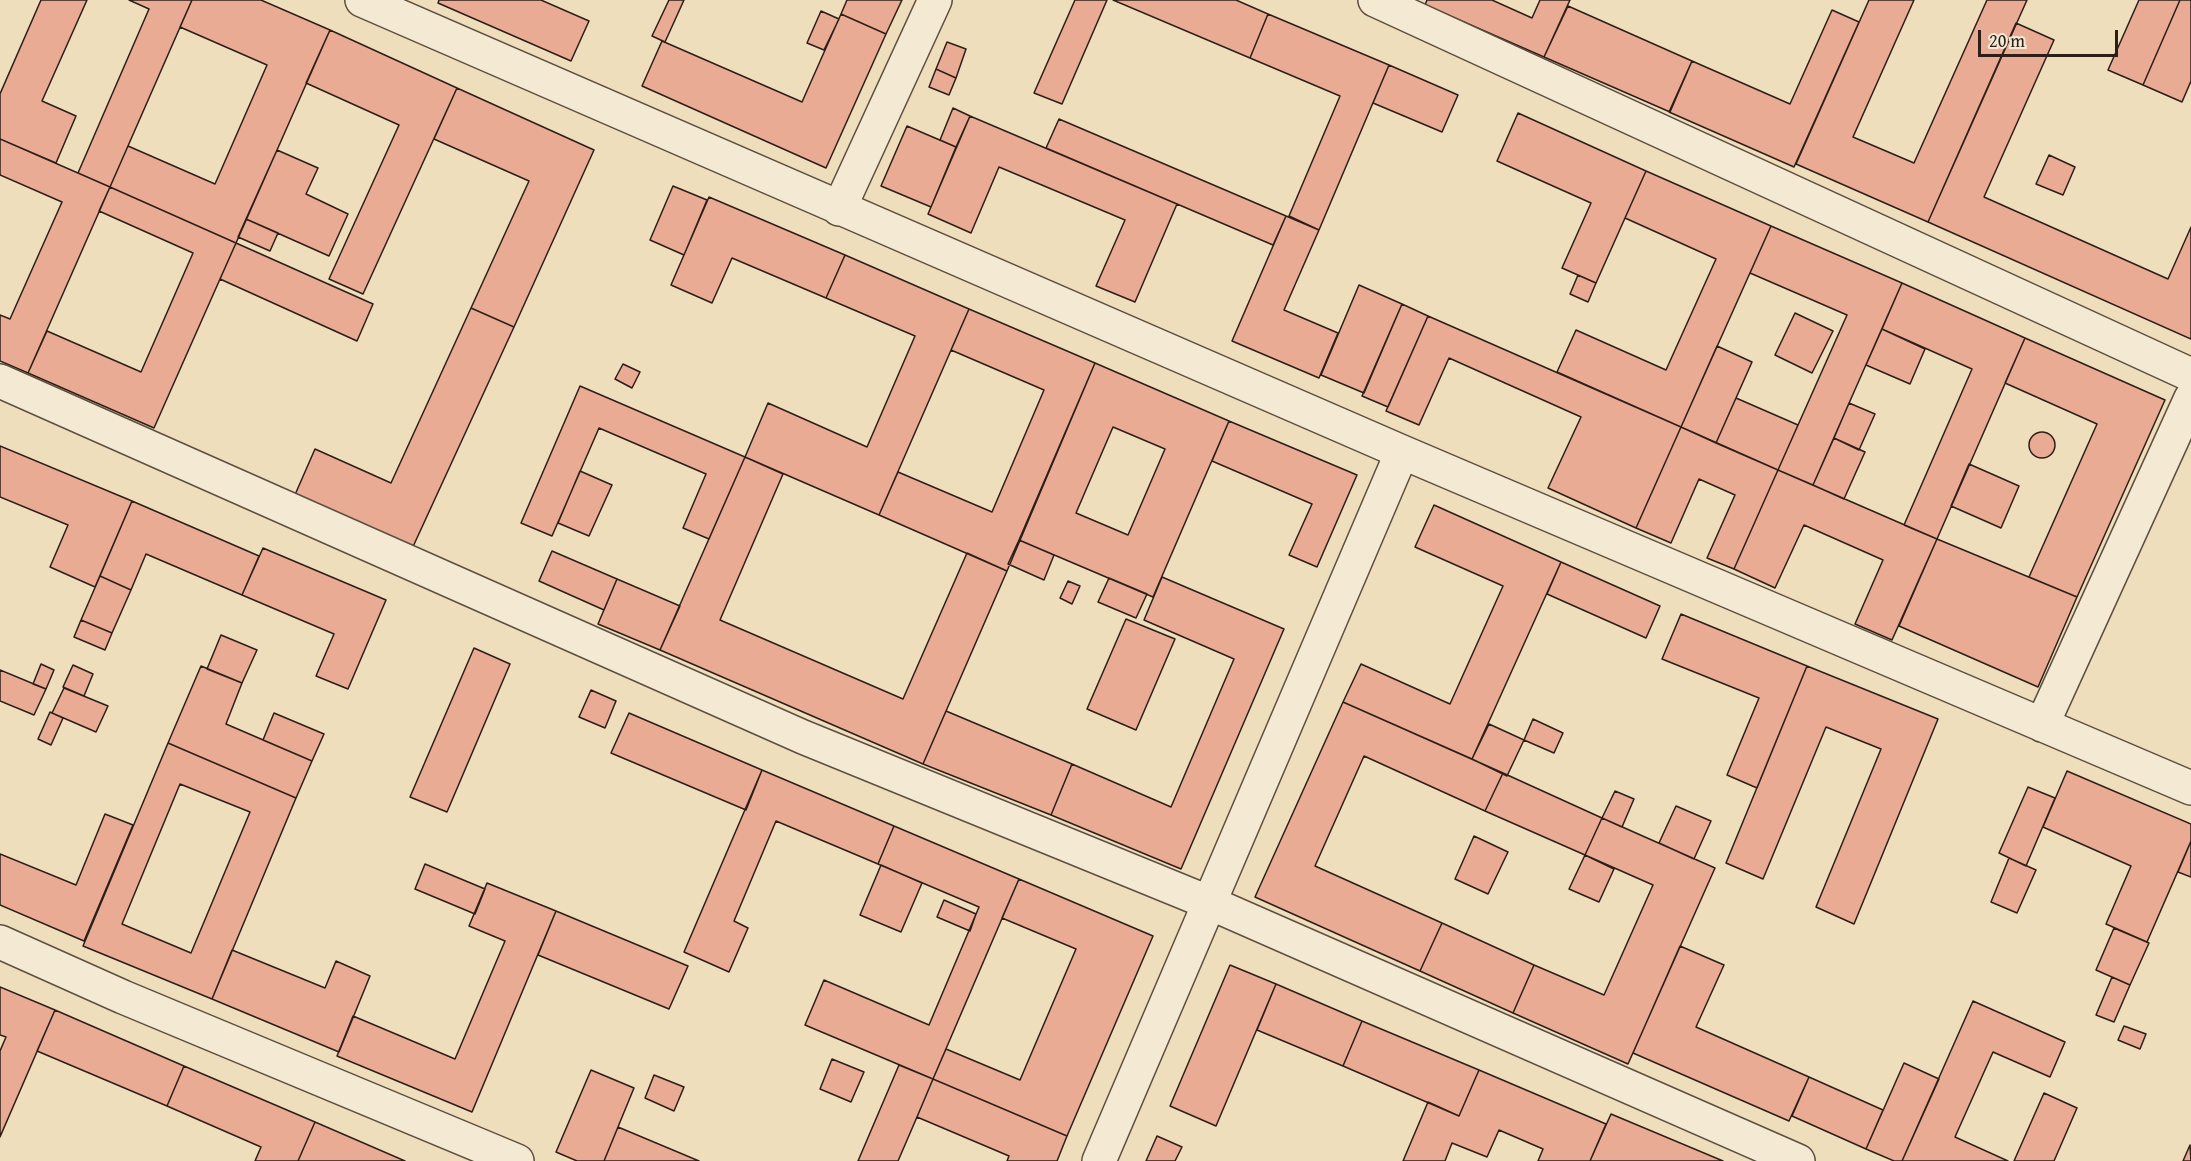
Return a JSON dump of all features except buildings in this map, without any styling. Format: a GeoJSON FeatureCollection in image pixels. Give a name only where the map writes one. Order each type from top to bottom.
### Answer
{"type":"FeatureCollection","features":[{"type":"Feature","properties":{"kind":"street"},"geometry":{"type":"LineString","coordinates":[[362,0],[401,8],[839,209],[2191,788]]}},
{"type":"Feature","properties":{"kind":"street"},"geometry":{"type":"LineString","coordinates":[[839,209],[935,0]]}},
{"type":"Feature","properties":{"kind":"street"},"geometry":{"type":"LineString","coordinates":[[1375,0],[2191,375]]}},
{"type":"Feature","properties":{"kind":"street"},"geometry":{"type":"LineString","coordinates":[[0,381],[803,736],[1210,903],[1798,1161]]}},
{"type":"Feature","properties":{"kind":"street"},"geometry":{"type":"LineString","coordinates":[[2042,725],[2191,398]]}},
{"type":"Feature","properties":{"kind":"street"},"geometry":{"type":"LineString","coordinates":[[1099,1161],[1402,452]]}},
{"type":"Feature","properties":{"kind":"street"},"geometry":{"type":"LineString","coordinates":[[0,942],[123,997],[517,1161]]}}]}
